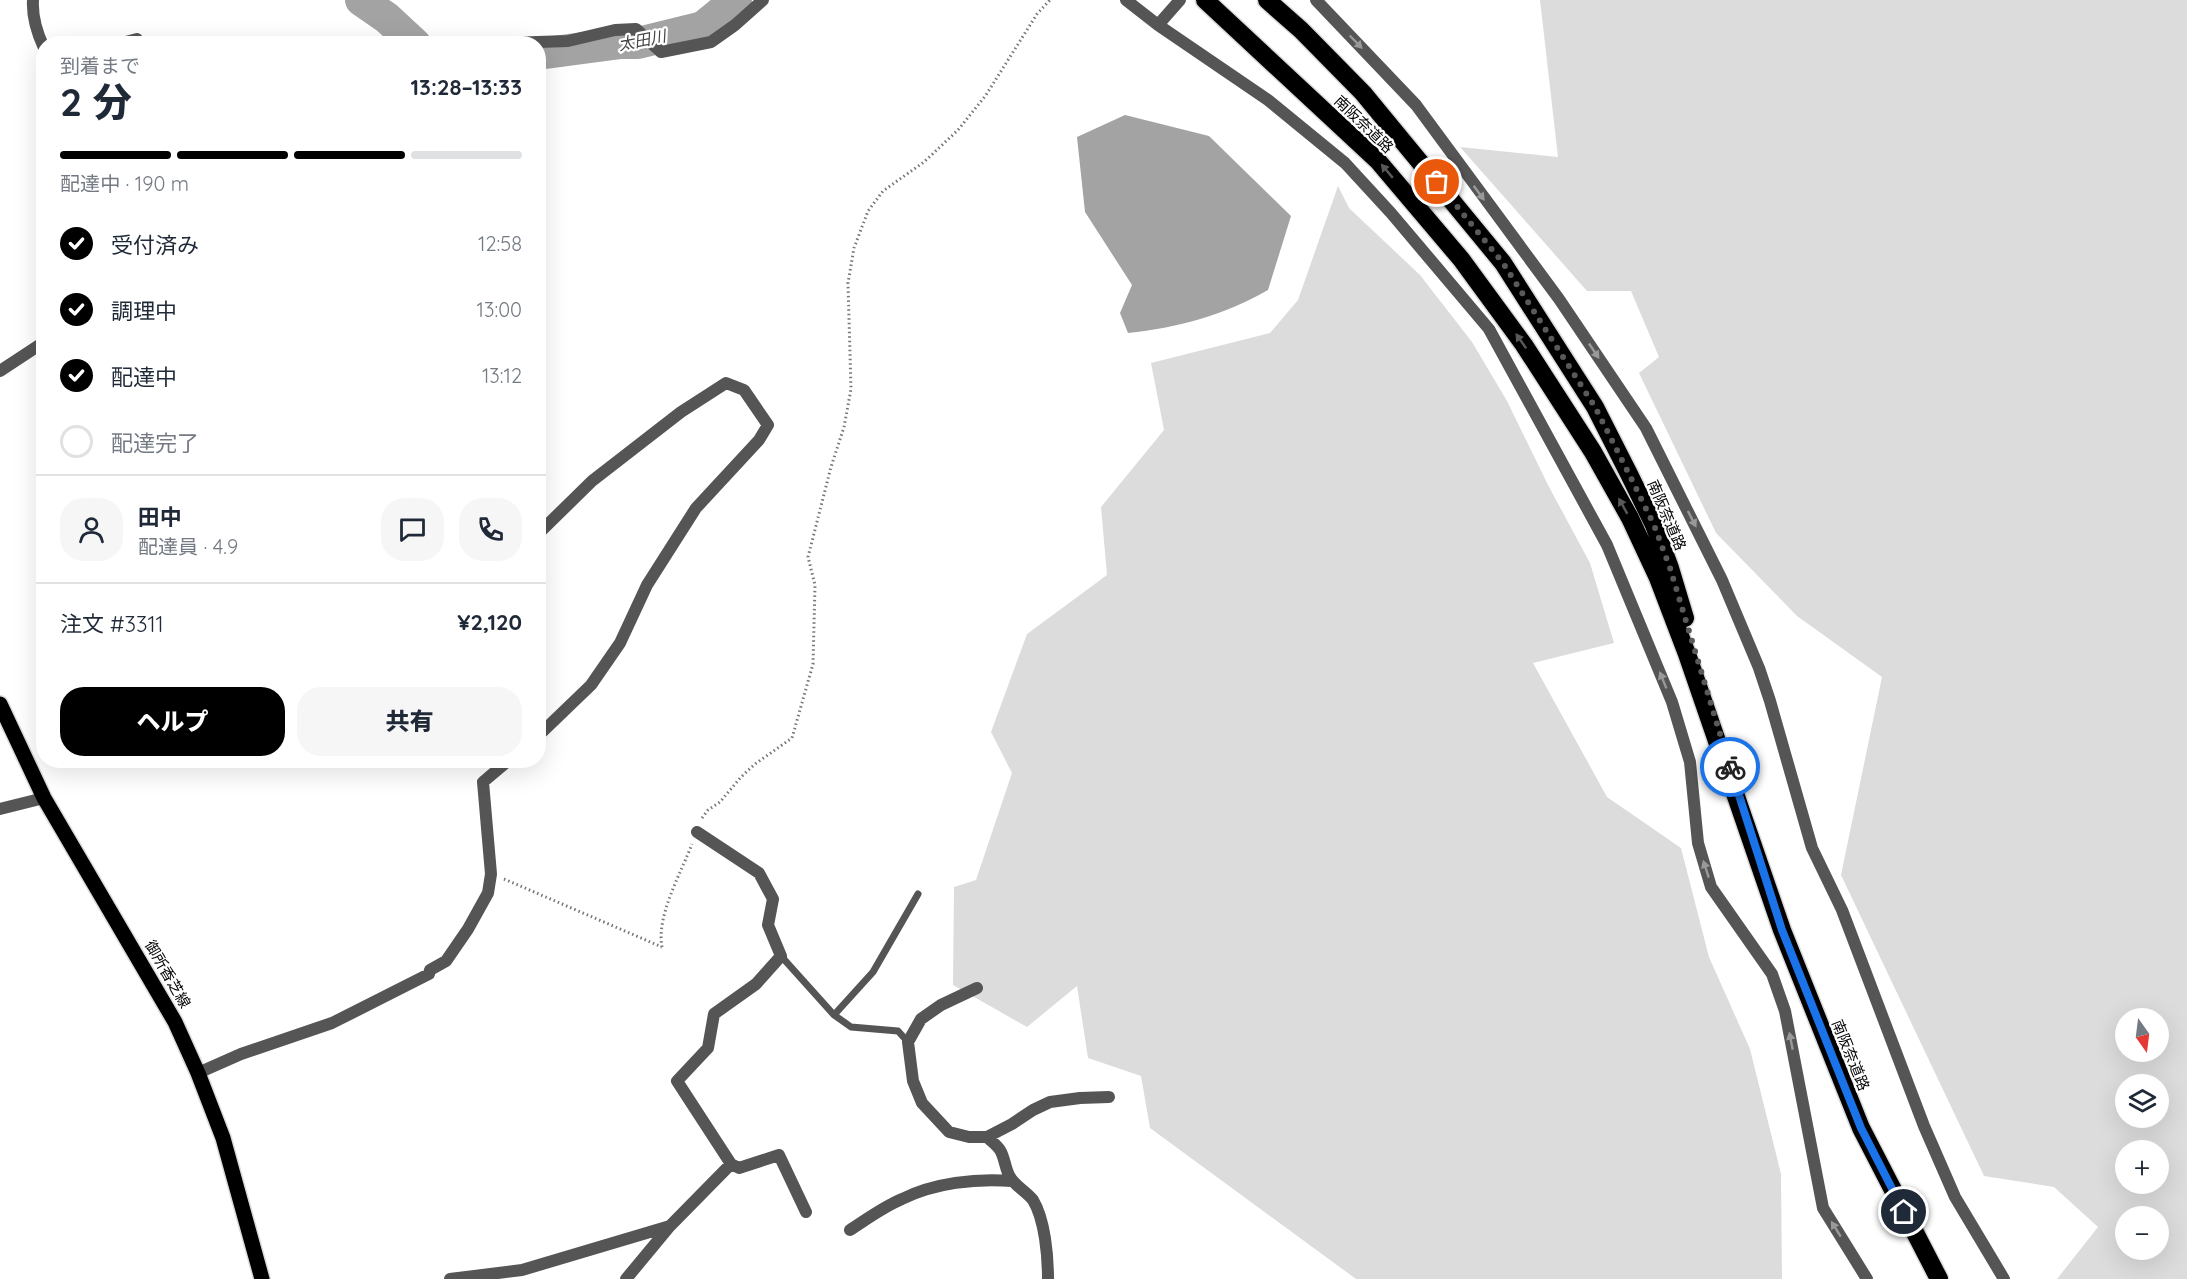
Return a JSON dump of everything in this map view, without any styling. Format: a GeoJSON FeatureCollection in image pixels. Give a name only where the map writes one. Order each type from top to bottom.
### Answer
{"type":"FeatureCollection","features":[{"type":"Feature","properties":{"kind":"highway"},"geometry":{"type":"LineString","coordinates":[[1195,0],[1230,22]]}},
{"type":"Feature","properties":{"kind":"highway","name":"南阪奈道路"},"geometry":{"type":"LineString","coordinates":[[1205,0],[1378,161],[1461,259],[1536,364],[1593,452],[1630,518],[1658,578],[1688,654],[1751,835]]}},
{"type":"Feature","properties":{"kind":"highway","name":"南阪奈道路"},"geometry":{"type":"LineString","coordinates":[[1267,0],[1301,30],[1363,93],[1503,263],[1595,407],[1654,525],[1666,557],[1782,930],[1861,1128],[1939,1279]]}},
{"type":"Feature","properties":{"kind":"main road","name":"御所香芝線"},"geometry":{"type":"LineString","coordinates":[[0,704],[44,798],[175,1022],[223,1138],[262,1279]]}},
{"type":"Feature","properties":{"kind":"street"},"geometry":{"type":"LineString","coordinates":[[33,0],[39,36]]}},
{"type":"Feature","properties":{"kind":"street"},"geometry":{"type":"LineString","coordinates":[[546,42],[568,41],[615,30],[636,29],[661,52],[711,42],[735,25],[763,0]]}},
{"type":"Feature","properties":{"kind":"street"},"geometry":{"type":"LineString","coordinates":[[1126,0],[1158,25],[1268,100],[1345,163],[1391,213],[1489,329],[1607,545],[1672,702],[1690,762],[1698,843],[1711,887],[1772,974],[1785,1011],[1823,1208],[1867,1279]]}},
{"type":"Feature","properties":{"kind":"street"},"geometry":{"type":"LineString","coordinates":[[1158,25],[1180,0]]}},
{"type":"Feature","properties":{"kind":"street"},"geometry":{"type":"LineString","coordinates":[[1316,0],[1416,105],[1559,299],[1646,428],[1722,580],[1759,668],[1812,848],[1842,909],[1924,1126],[1955,1197],[2004,1279]]}},
{"type":"Feature","properties":{"kind":"street"},"geometry":{"type":"LineString","coordinates":[[0,371],[36,347]]}},
{"type":"Feature","properties":{"kind":"street"},"geometry":{"type":"LineString","coordinates":[[546,526],[592,481],[681,412],[726,383],[744,390],[768,425],[759,440],[696,508],[647,585],[620,643],[591,686],[546,728]]}},
{"type":"Feature","properties":{"kind":"street"},"geometry":{"type":"LineString","coordinates":[[198,1073],[241,1054],[332,1023],[429,974],[430,970],[446,961],[468,929],[488,893],[491,873],[483,782],[500,768]]}},
{"type":"Feature","properties":{"kind":"street"},"geometry":{"type":"LineString","coordinates":[[0,809],[44,798]]}},
{"type":"Feature","properties":{"kind":"street"},"geometry":{"type":"LineString","coordinates":[[697,832],[759,873],[773,900],[768,925],[781,956],[756,984],[714,1014],[708,1048],[677,1081],[731,1164],[739,1168],[779,1155],[807,1212]]}},
{"type":"Feature","properties":{"kind":"street"},"geometry":{"type":"LineString","coordinates":[[977,988],[941,1005],[921,1019],[908,1042],[913,1082],[922,1103],[949,1132],[969,1137],[987,1137],[1050,1102],[1109,1097]]}},
{"type":"Feature","properties":{"kind":"street"},"geometry":{"type":"LineString","coordinates":[[987,1137],[1001,1152],[1011,1180],[1025,1190],[1034,1202],[1048,1256],[1048,1279]]}},
{"type":"Feature","properties":{"kind":"street"},"geometry":{"type":"LineString","coordinates":[[626,1279],[670,1226],[731,1164]]}},
{"type":"Feature","properties":{"kind":"street"},"geometry":{"type":"LineString","coordinates":[[850,1230],[903,1198],[921,1192],[988,1179],[1011,1180]]}},
{"type":"Feature","properties":{"kind":"street"},"geometry":{"type":"LineString","coordinates":[[450,1279],[522,1270],[670,1226]]}},
{"type":"Feature","properties":{"kind":"lane"},"geometry":{"type":"LineString","coordinates":[[834,1015],[873,972],[918,894]]}},
{"type":"Feature","properties":{"kind":"lane"},"geometry":{"type":"LineString","coordinates":[[781,956],[834,1015],[850,1027],[898,1031],[908,1042]]}},
{"type":"Feature","properties":{"kind":"path"},"geometry":{"type":"LineString","coordinates":[[491,873],[662,947],[660,935],[664,914],[702,818],[755,764],[792,738],[813,664],[815,585],[808,557],[831,467],[844,427],[851,389],[848,283],[854,248],[868,211],[884,191],[924,162],[958,130],[986,95],[1037,14],[1050,0]]}},
{"type":"Feature","properties":{"kind":"shaded area"},"geometry":{"type":"Polygon","coordinates":[[[1540,0],[2187,0],[2187,1279],[2057,1279],[2098,1227],[2054,1187],[1984,1176],[1841,875],[1882,677],[1797,616],[1716,533],[1639,373],[1659,357],[1631,291],[1587,291],[1460,147],[1558,157],[1540,0]]]}},
{"type":"Feature","properties":{"kind":"shaded area"},"geometry":{"type":"Polygon","coordinates":[[[1125,115],[1209,136],[1291,216],[1268,290],[1235,307],[1200,319],[1164,328],[1128,333],[1120,313],[1132,285],[1085,212],[1077,137],[1125,115]]]}},
{"type":"Feature","properties":{"kind":"shaded area"},"geometry":{"type":"Polygon","coordinates":[[[1338,186],[1349,208],[1420,275],[1472,342],[1507,401],[1548,485],[1590,563],[1614,643],[1533,663],[1607,797],[1681,848],[1709,957],[1750,1049],[1781,1174],[1782,1279],[1356,1279],[1150,1128],[1141,1076],[1088,1058],[1077,986],[1027,1027],[953,985],[954,887],[976,880],[1012,773],[991,732],[1027,634],[1107,575],[1101,507],[1164,430],[1151,363],[1270,333],[1298,300],[1338,186]]]}},
{"type":"Feature","properties":{"kind":"waterway","name":"太田川"},"geometry":{"type":"LineString","coordinates":[[361,0],[387,18],[406,36]]}},
{"type":"Feature","properties":{"kind":"waterway","name":"太田川"},"geometry":{"type":"LineString","coordinates":[[546,53],[621,43],[638,43],[703,27],[736,0]]}},
{"type":"Feature","properties":{"kind":"way so far"},"geometry":{"type":"LineString","coordinates":[[1437,182],[1503,263],[1595,407],[1629,474],[1654,525],[1670,568],[1730,767]]}},
{"type":"Feature","properties":{"kind":"route"},"geometry":{"type":"LineString","coordinates":[[1730,767],[1782,930],[1861,1128],[1904,1212]]}}]}
